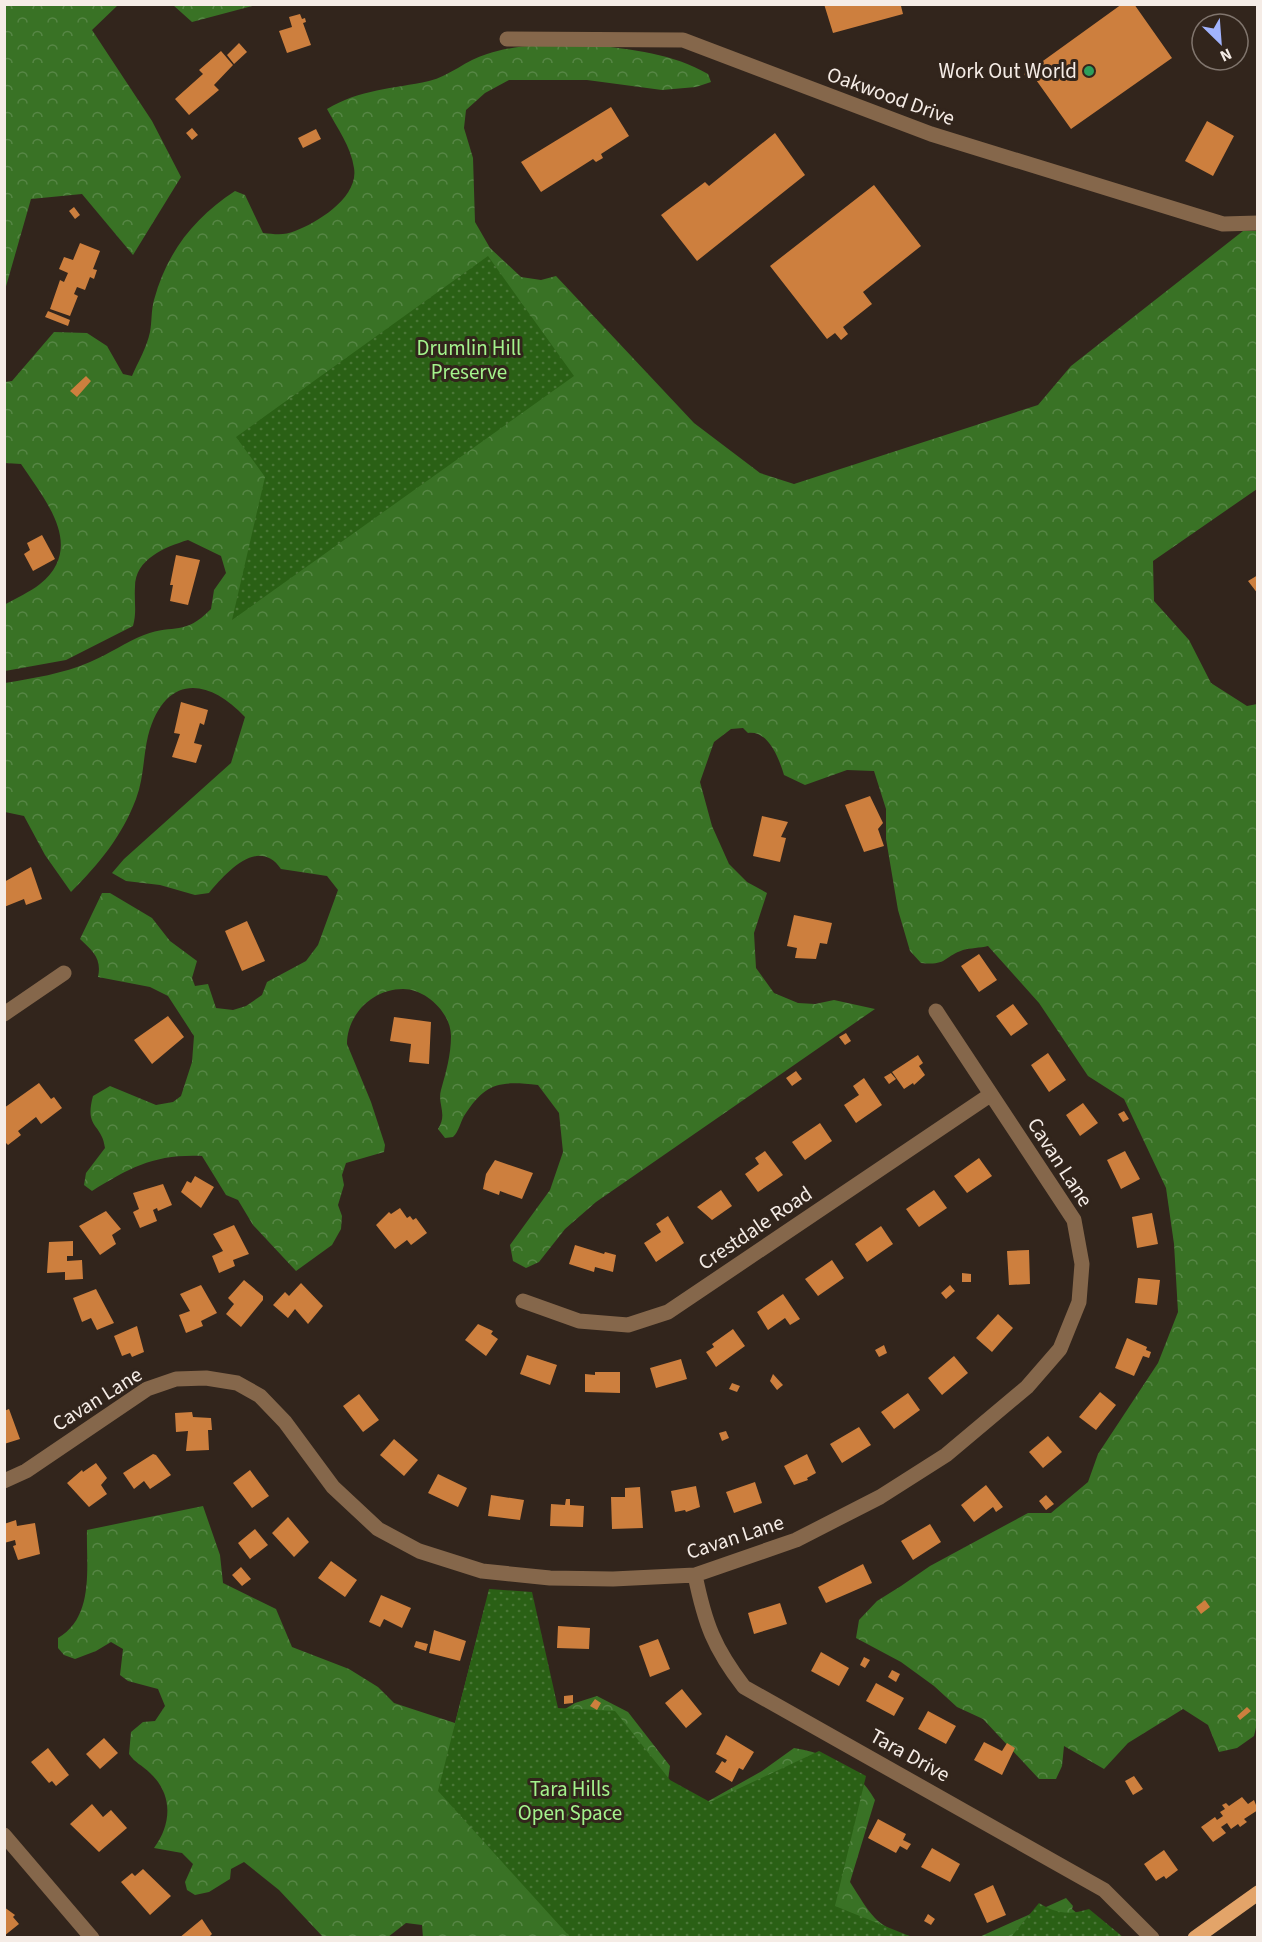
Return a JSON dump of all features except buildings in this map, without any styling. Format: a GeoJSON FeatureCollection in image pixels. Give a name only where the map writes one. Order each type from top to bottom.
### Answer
{"type":"FeatureCollection","features":[{"type":"Feature","properties":{"kind":"main road"},"geometry":{"type":"LineString","coordinates":[[1195,1938],[1257,1893]]}},
{"type":"Feature","properties":{"kind":"street","name":"Oakwood Drive"},"geometry":{"type":"LineString","coordinates":[[507,39],[683,40],[931,134],[1223,224],[1257,223]]}},
{"type":"Feature","properties":{"kind":"street"},"geometry":{"type":"LineString","coordinates":[[4,1014],[64,973]]}},
{"type":"Feature","properties":{"kind":"street","name":"Cavan Lane"},"geometry":{"type":"LineString","coordinates":[[4,1481],[26,1471],[147,1389],[176,1379],[206,1378],[237,1383],[260,1396],[285,1422],[333,1487],[378,1528],[420,1551],[482,1571],[550,1578],[613,1579],[695,1575],[796,1540],[880,1497],[946,1455],[1027,1387],[1060,1349],[1079,1302],[1082,1264],[1074,1220],[936,1011]]}},
{"type":"Feature","properties":{"kind":"street","name":"Crestdale Road"},"geometry":{"type":"LineString","coordinates":[[523,1301],[579,1321],[628,1325],[668,1312],[990,1095]]}},
{"type":"Feature","properties":{"kind":"street","name":"Tara Drive"},"geometry":{"type":"LineString","coordinates":[[695,1575],[703,1617],[720,1655],[744,1687],[1104,1890],[1152,1938]]}},
{"type":"Feature","properties":{"kind":"street"},"geometry":{"type":"LineString","coordinates":[[4,1835],[92,1938]]}},
{"type":"Feature","properties":{"kind":"green space"},"geometry":{"type":"Polygon","coordinates":[[[5,4],[118,5],[92,30],[152,121],[181,177],[133,255],[82,194],[31,199],[5,290],[5,4]]]}},
{"type":"Feature","properties":{"kind":"green space"},"geometry":{"type":"Polygon","coordinates":[[[173,5],[256,5],[192,22],[173,5]]]}},
{"type":"Feature","properties":{"kind":"green space"},"geometry":{"type":"Polygon","coordinates":[[[539,45],[592,45],[667,57],[708,74],[711,82],[696,87],[662,90],[587,80],[509,80],[485,93],[466,110],[464,128],[473,158],[475,222],[490,248],[521,277],[541,280],[556,276],[694,423],[760,473],[794,484],[1038,405],[1071,366],[1243,231],[1257,231],[1257,489],[1153,561],[1154,601],[1189,640],[1211,683],[1247,706],[1257,704],[1258,1719],[1254,1736],[1237,1748],[1219,1752],[1208,1725],[1183,1709],[1128,1743],[1104,1769],[1064,1746],[1062,1766],[1056,1779],[1039,1779],[983,1719],[957,1707],[934,1686],[901,1662],[856,1638],[859,1620],[877,1601],[930,1566],[1028,1513],[1051,1513],[1088,1482],[1098,1454],[1158,1363],[1178,1312],[1174,1244],[1166,1188],[1124,1099],[1088,1076],[1039,1003],[988,946],[963,950],[944,960],[929,964],[921,963],[910,951],[898,910],[886,839],[886,809],[874,771],[847,770],[805,785],[784,775],[772,746],[755,733],[748,733],[743,728],[731,729],[714,742],[700,782],[712,826],[729,864],[747,882],[767,893],[754,933],[756,968],[774,993],[798,1003],[815,1004],[834,1000],[875,1009],[596,1202],[565,1229],[539,1262],[526,1268],[513,1261],[510,1245],[550,1190],[563,1152],[559,1113],[538,1085],[503,1084],[479,1096],[464,1116],[455,1135],[445,1138],[438,1129],[442,1119],[440,1095],[450,1050],[450,1027],[436,1004],[412,990],[392,990],[381,994],[363,1006],[351,1023],[347,1044],[371,1102],[385,1145],[384,1152],[346,1163],[342,1175],[344,1185],[338,1205],[342,1216],[341,1229],[332,1245],[296,1271],[253,1225],[238,1200],[226,1195],[202,1156],[170,1157],[144,1164],[92,1191],[84,1185],[86,1173],[105,1148],[101,1134],[92,1120],[93,1096],[110,1086],[156,1105],[173,1102],[181,1096],[192,1062],[194,1036],[168,996],[150,987],[98,977],[97,960],[89,947],[80,939],[102,893],[110,893],[152,918],[170,941],[197,961],[192,978],[195,986],[208,984],[216,1008],[233,1010],[246,1006],[262,995],[267,982],[306,961],[318,945],[338,890],[327,876],[281,869],[272,860],[262,856],[243,861],[224,876],[209,893],[195,895],[160,885],[126,881],[112,873],[124,859],[231,763],[245,717],[216,694],[202,689],[188,688],[176,692],[155,716],[148,736],[139,791],[124,825],[109,849],[71,892],[45,855],[24,816],[5,812],[5,683],[69,670],[97,659],[144,635],[193,623],[211,609],[214,590],[226,573],[221,556],[188,540],[170,546],[146,562],[136,577],[133,626],[66,660],[5,671],[4,605],[36,587],[53,570],[60,555],[61,539],[50,508],[21,464],[5,463],[5,382],[12,381],[54,332],[87,333],[107,346],[123,374],[132,376],[149,338],[153,304],[166,267],[195,225],[220,201],[235,191],[245,195],[263,233],[291,233],[315,221],[335,207],[344,198],[354,179],[354,168],[347,145],[327,109],[339,102],[364,93],[437,79],[472,60],[500,50],[539,45]]]}},
{"type":"Feature","properties":{"kind":"green space","name":"Drumlin Hill Preserve"},"geometry":{"type":"Polygon","coordinates":[[[488,256],[574,376],[232,620],[265,477],[236,437],[488,256]]]}},
{"type":"Feature","properties":{"kind":"green space"},"geometry":{"type":"Polygon","coordinates":[[[203,1506],[220,1555],[223,1583],[276,1609],[292,1647],[349,1669],[378,1687],[394,1703],[455,1723],[485,1606],[555,1715],[575,1703],[597,1696],[628,1712],[670,1766],[667,1788],[705,1803],[762,1771],[794,1748],[830,1758],[840,1764],[860,1780],[875,1800],[850,1882],[875,1918],[890,1929],[913,1937],[423,1938],[422,1925],[406,1923],[388,1937],[323,1937],[279,1890],[244,1862],[231,1869],[230,1879],[209,1892],[195,1895],[187,1890],[185,1882],[193,1864],[182,1853],[154,1848],[167,1819],[166,1800],[158,1781],[129,1754],[131,1732],[143,1722],[155,1721],[165,1706],[158,1689],[128,1681],[120,1675],[123,1649],[111,1642],[75,1659],[64,1655],[58,1648],[58,1638],[70,1629],[83,1604],[87,1574],[87,1530],[203,1506]]]}},
{"type":"Feature","properties":{"kind":"green space","name":"Tara Hills Open Space"},"geometry":{"type":"Polygon","coordinates":[[[489,1589],[532,1592],[558,1708],[615,1711],[670,1780],[710,1802],[819,1751],[866,1776],[835,1906],[912,1937],[570,1937],[438,1791],[489,1589]]]}},
{"type":"Feature","properties":{"kind":"green space"},"geometry":{"type":"Polygon","coordinates":[[[1066,1898],[1073,1906],[1072,1909],[1106,1938],[977,1938],[1066,1898]]]}},
{"type":"Feature","properties":{"kind":"green space"},"geometry":{"type":"Polygon","coordinates":[[[1039,1903],[1063,1912],[1089,1909],[1123,1937],[1011,1937],[1039,1903]]]}},
{"type":"Feature","properties":{"kind":"place","name":"Work Out World"},"geometry":{"type":"Point","coordinates":[1089,71]}}]}
